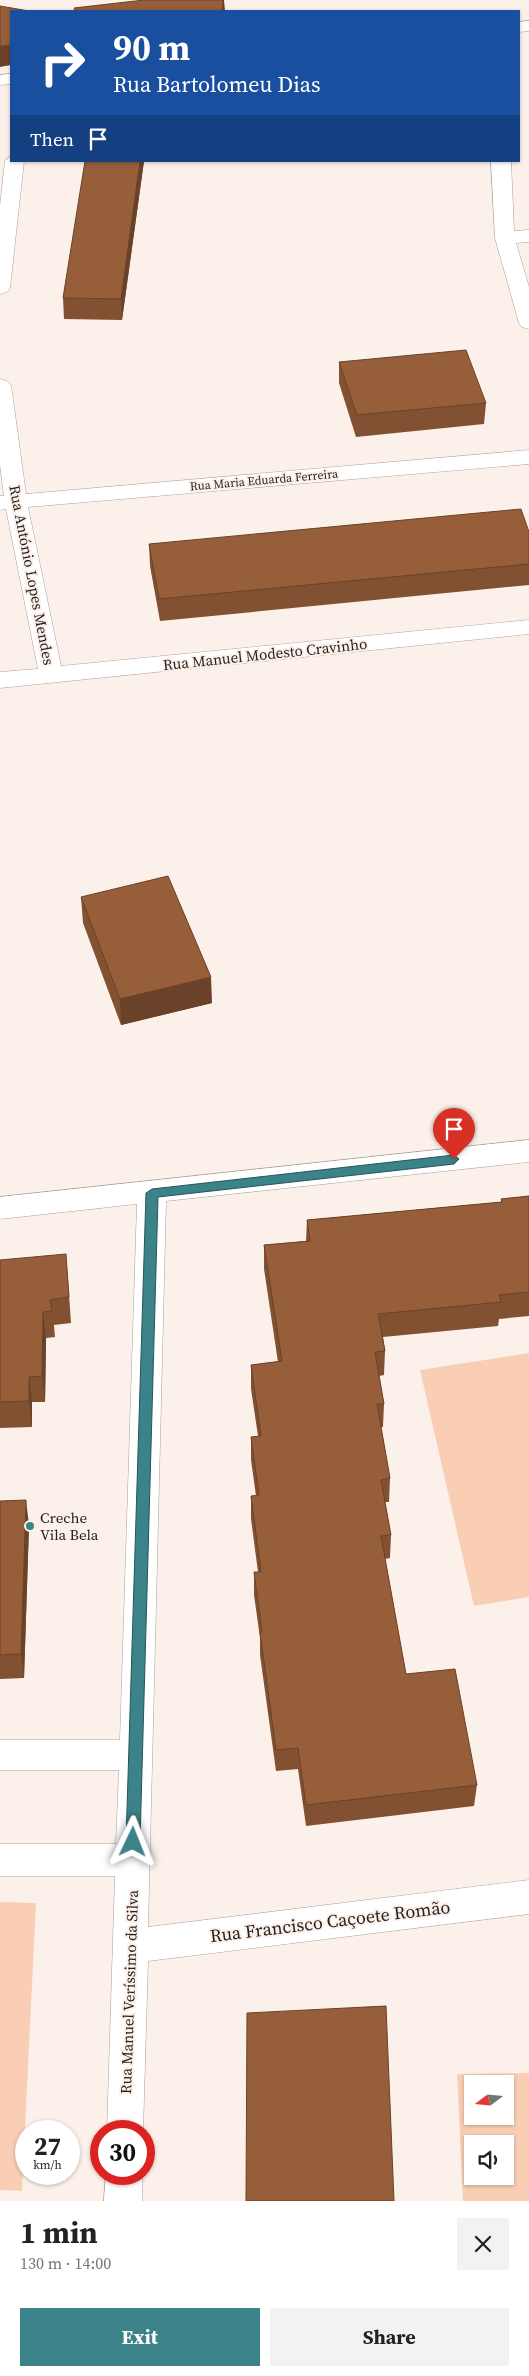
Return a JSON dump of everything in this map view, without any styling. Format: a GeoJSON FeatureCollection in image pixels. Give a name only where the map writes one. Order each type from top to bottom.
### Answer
{"type":"FeatureCollection","features":[{"type":"Feature","properties":{"kind":"street"},"geometry":{"type":"LineString","coordinates":[[0,288],[15,162]]}},
{"type":"Feature","properties":{"kind":"street"},"geometry":{"type":"LineString","coordinates":[[502,162],[505,238],[529,323]]}},
{"type":"Feature","properties":{"kind":"street"},"geometry":{"type":"LineString","coordinates":[[505,238],[529,236]]}},
{"type":"Feature","properties":{"kind":"street","name":"Rua António Lopes Mendes"},"geometry":{"type":"LineString","coordinates":[[0,385],[8,503],[51,676]]}},
{"type":"Feature","properties":{"kind":"street","name":"Rua Maria Eduarda Ferreira"},"geometry":{"type":"LineString","coordinates":[[8,503],[529,457]]}},
{"type":"Feature","properties":{"kind":"street","name":"Rua Manuel Modesto Cravinho"},"geometry":{"type":"LineString","coordinates":[[0,680],[529,627]]}},
{"type":"Feature","properties":{"kind":"street"},"geometry":{"type":"LineString","coordinates":[[0,1208],[529,1151]]}},
{"type":"Feature","properties":{"kind":"street","name":"Rua Manuel Veríssimo da Silva"},"geometry":{"type":"LineString","coordinates":[[125,2120],[152,1193]]}},
{"type":"Feature","properties":{"kind":"street"},"geometry":{"type":"LineString","coordinates":[[0,1755],[136,1754]]}},
{"type":"Feature","properties":{"kind":"street"},"geometry":{"type":"LineString","coordinates":[[0,1860],[133,1860]]}},
{"type":"Feature","properties":{"kind":"street","name":"Rua Francisco Caçoete Romão"},"geometry":{"type":"LineString","coordinates":[[130,1946],[529,1897]]}},
{"type":"Feature","properties":{"kind":"street"},"geometry":{"type":"LineString","coordinates":[[123,2201],[124,2185]]}},
{"type":"Feature","properties":{"kind":"shaded area"},"geometry":{"type":"Polygon","coordinates":[[[529,1353],[529,1597],[474,1606],[420,1370],[529,1353]]]}},
{"type":"Feature","properties":{"kind":"shaded area"},"geometry":{"type":"Polygon","coordinates":[[[0,1902],[36,1903],[25,2120],[15,2120],[15,2185],[22,2185],[22,2191],[0,2190],[0,1902]]]}},
{"type":"Feature","properties":{"kind":"shaded area"},"geometry":{"type":"Polygon","coordinates":[[[529,2073],[529,2201],[463,2201],[457,2074],[529,2073]]]}},
{"type":"Feature","properties":{"kind":"building"},"geometry":{"type":"Polygon","coordinates":[[[144,0],[223,0],[222,10],[75,10],[74,8],[144,0]]]}},
{"type":"Feature","properties":{"kind":"building"},"geometry":{"type":"Polygon","coordinates":[[[0,6],[23,10],[10,10],[10,45],[0,46],[0,6]]]}},
{"type":"Feature","properties":{"kind":"building"},"geometry":{"type":"Polygon","coordinates":[[[85,162],[140,162],[121,299],[63,298],[85,162]]]}},
{"type":"Feature","properties":{"kind":"building"},"geometry":{"type":"Polygon","coordinates":[[[466,350],[486,403],[357,415],[339,362],[466,350]]]}},
{"type":"Feature","properties":{"kind":"building"},"geometry":{"type":"Polygon","coordinates":[[[521,509],[529,532],[529,564],[159,599],[149,544],[521,509]]]}},
{"type":"Feature","properties":{"kind":"building"},"geometry":{"type":"Polygon","coordinates":[[[168,876],[211,977],[120,999],[81,897],[168,876]]]}},
{"type":"Feature","properties":{"kind":"building"},"geometry":{"type":"Polygon","coordinates":[[[529,1196],[529,1292],[499,1295],[501,1302],[378,1314],[385,1351],[375,1352],[384,1404],[377,1404],[390,1478],[381,1480],[391,1535],[381,1536],[406,1674],[455,1669],[477,1785],[306,1805],[298,1748],[276,1750],[254,1572],[261,1572],[251,1496],[259,1495],[251,1437],[261,1436],[251,1365],[282,1361],[264,1245],[310,1241],[307,1220],[502,1202],[501,1199],[529,1196]]]}},
{"type":"Feature","properties":{"kind":"building"},"geometry":{"type":"Polygon","coordinates":[[[66,1254],[69,1297],[50,1300],[52,1311],[43,1312],[42,1376],[29,1377],[29,1401],[0,1402],[0,1260],[66,1254]]]}},
{"type":"Feature","properties":{"kind":"building"},"geometry":{"type":"Polygon","coordinates":[[[26,1500],[21,1654],[0,1655],[0,1501],[26,1500]]]}},
{"type":"Feature","properties":{"kind":"building"},"geometry":{"type":"Polygon","coordinates":[[[386,2006],[394,2201],[246,2201],[247,2013],[386,2006]]]}},
{"type":"Feature","properties":{"kind":"place","name":"Creche Vila Bela"},"geometry":{"type":"Point","coordinates":[30,1526]}},
{"type":"Feature","properties":{"kind":"route"},"geometry":{"type":"LineString","coordinates":[[133,1842],[152,1193],[454,1159]]}}]}
